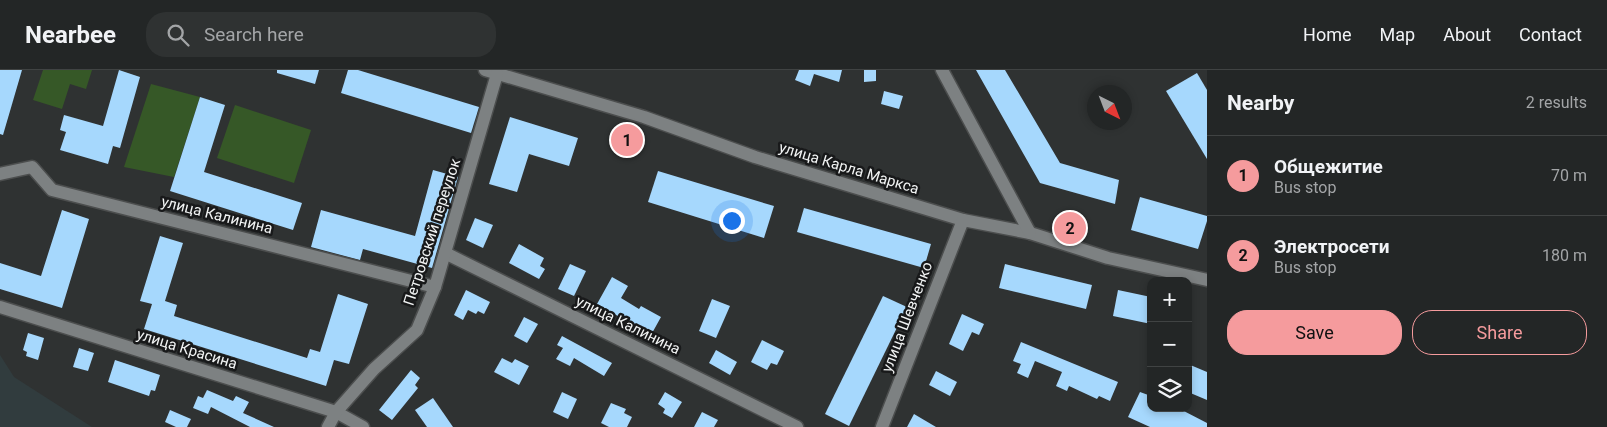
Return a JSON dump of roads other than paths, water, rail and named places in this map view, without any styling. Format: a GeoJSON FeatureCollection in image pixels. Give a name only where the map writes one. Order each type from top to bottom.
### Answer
{"type":"FeatureCollection","features":[{"type":"Feature","properties":{"kind":"street"},"geometry":{"type":"LineString","coordinates":[[942,70],[1030,233]]}},
{"type":"Feature","properties":{"kind":"street","name":"улица Карла Маркса"},"geometry":{"type":"LineString","coordinates":[[491,72],[644,117],[755,157],[963,220],[1030,233],[1108,258],[1207,280]]}},
{"type":"Feature","properties":{"kind":"street","name":"Петровский переулок"},"geometry":{"type":"LineString","coordinates":[[328,427],[336,412],[374,369],[417,330],[435,287],[445,253],[491,72]]}},
{"type":"Feature","properties":{"kind":"street","name":"улица Калинина"},"geometry":{"type":"LineString","coordinates":[[0,174],[32,167],[52,190],[435,287]]}},
{"type":"Feature","properties":{"kind":"street","name":"улица Шевченко"},"geometry":{"type":"LineString","coordinates":[[882,427],[963,220]]}},
{"type":"Feature","properties":{"kind":"street","name":"улица Калинина"},"geometry":{"type":"LineString","coordinates":[[445,253],[797,427]]}},
{"type":"Feature","properties":{"kind":"street","name":"улица Красина"},"geometry":{"type":"LineString","coordinates":[[0,307],[336,412],[363,427]]}},
{"type":"Feature","properties":{"kind":"place","name":"Общежитие"},"geometry":{"type":"Point","coordinates":[627,140]}},
{"type":"Feature","properties":{"kind":"place","name":"Электросети"},"geometry":{"type":"Point","coordinates":[1070,228]}}]}
